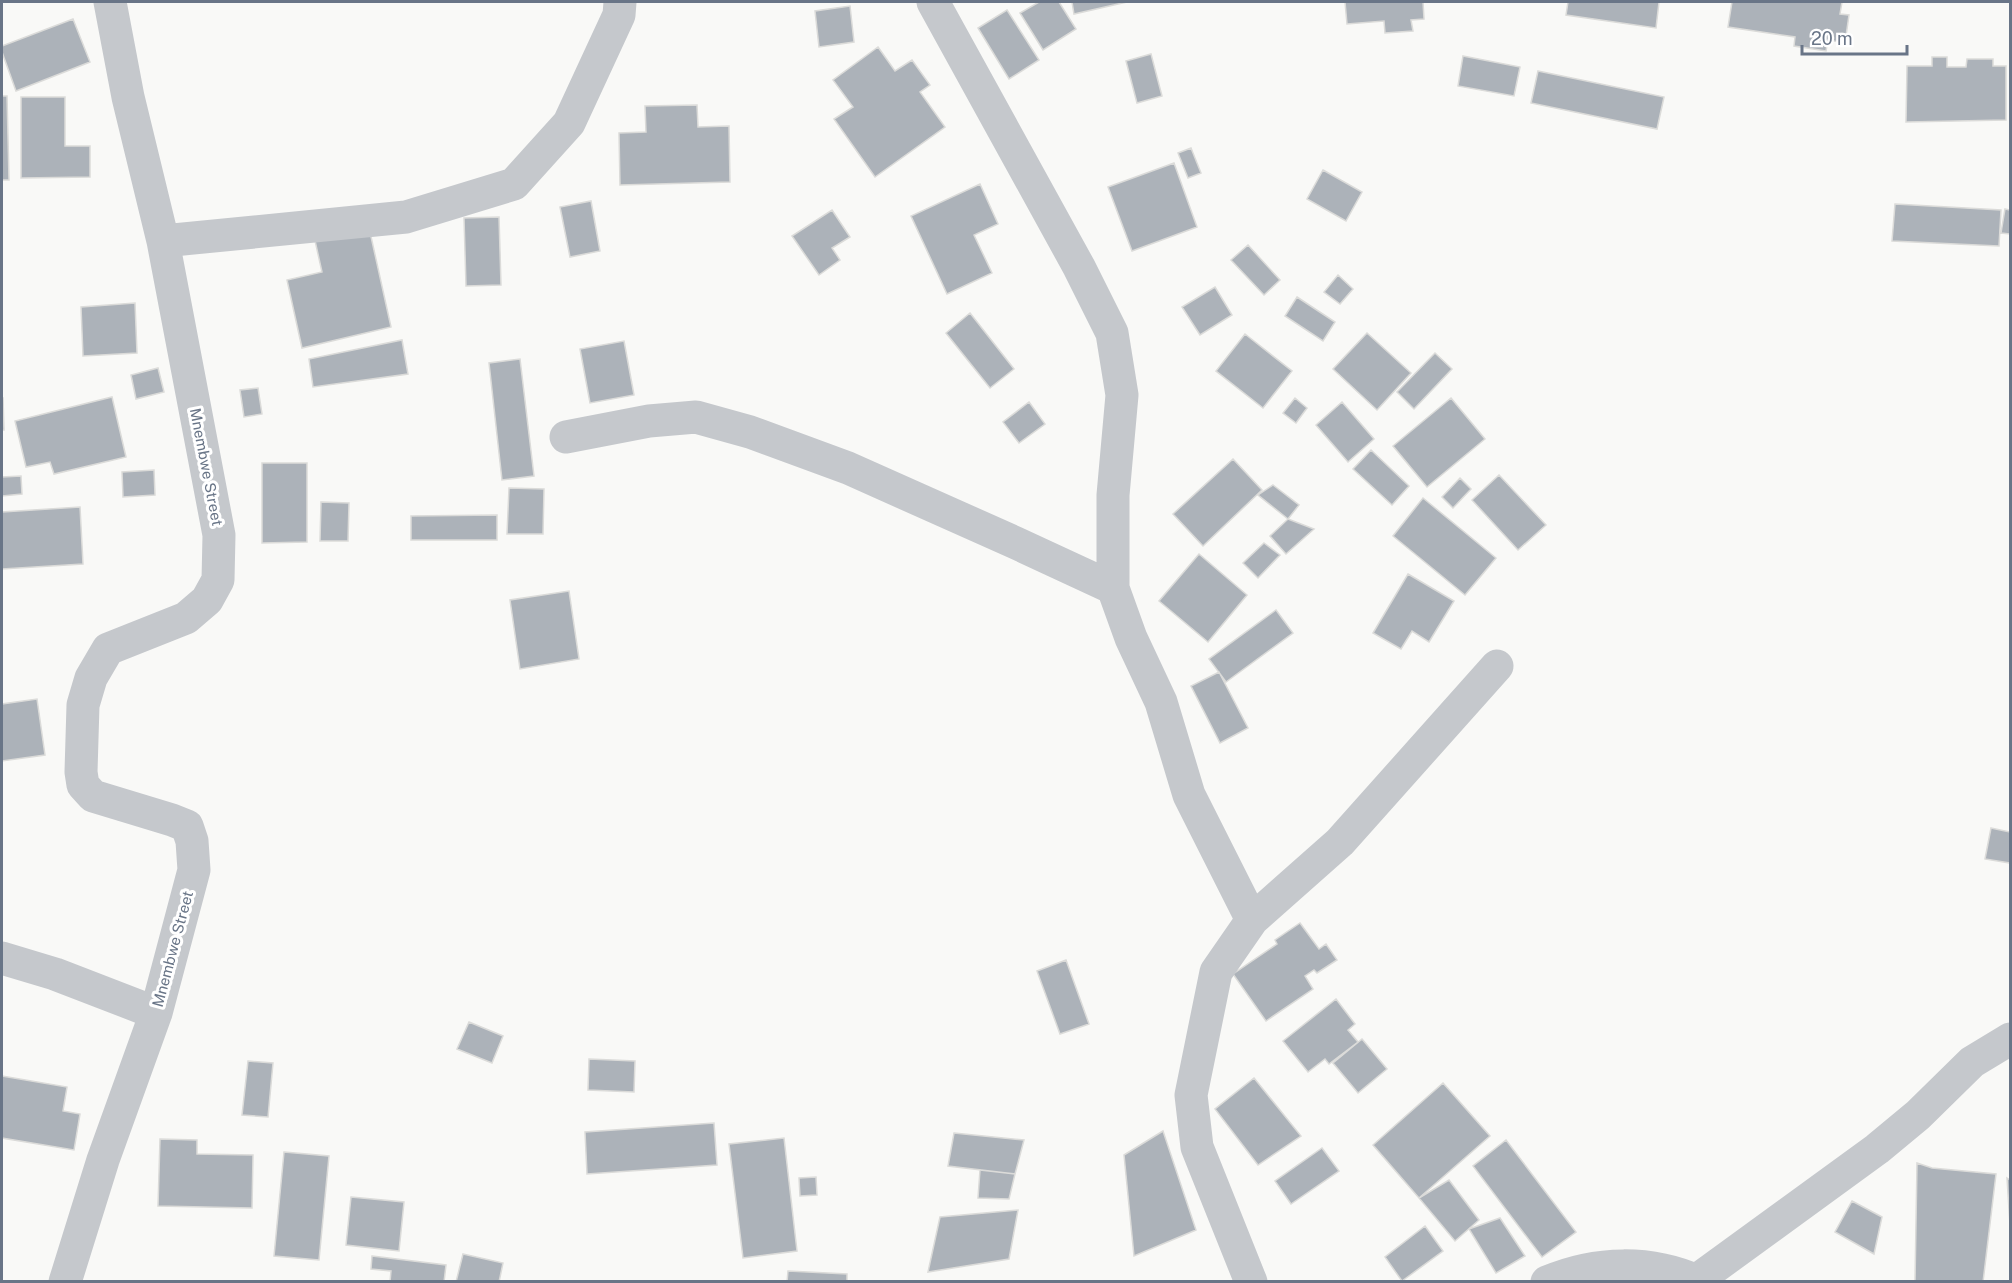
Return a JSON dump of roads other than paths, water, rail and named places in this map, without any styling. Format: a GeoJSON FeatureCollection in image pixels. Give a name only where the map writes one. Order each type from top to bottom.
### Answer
{"type":"FeatureCollection","features":[{"type":"Feature","properties":{"kind":"street","name":"Mnembwe Street"},"geometry":{"type":"LineString","coordinates":[[65,1281],[103,1160],[156,1013],[194,870],[192,841],[187,826],[93,796],[83,785],[81,772],[83,705],[90,678],[108,650],[186,618],[207,600],[218,580],[219,535],[163,241],[128,97],[110,2]]}},
{"type":"Feature","properties":{"kind":"street"},"geometry":{"type":"LineString","coordinates":[[163,241],[406,217],[514,184],[569,123],[619,15],[620,2]]}},
{"type":"Feature","properties":{"kind":"street"},"geometry":{"type":"LineString","coordinates":[[933,2],[1079,267],[1112,333],[1122,395],[1113,495],[1113,588],[1131,638],[1161,702],[1189,795],[1252,920]]}},
{"type":"Feature","properties":{"kind":"street"},"geometry":{"type":"LineString","coordinates":[[566,437],[649,421],[696,417],[848,468],[1113,588]]}},
{"type":"Feature","properties":{"kind":"street"},"geometry":{"type":"LineString","coordinates":[[1251,1281],[1197,1147],[1191,1095],[1216,972],[1252,920],[1340,842],[1497,666]]}},
{"type":"Feature","properties":{"kind":"street"},"geometry":{"type":"LineString","coordinates":[[2,958],[55,974],[156,1013]]}},
{"type":"Feature","properties":{"kind":"street"},"geometry":{"type":"LineString","coordinates":[[1547,1281],[1607,1265],[1652,1266],[1698,1281],[1877,1149],[1918,1115],[1972,1062],[2010,1039]]}}]}
